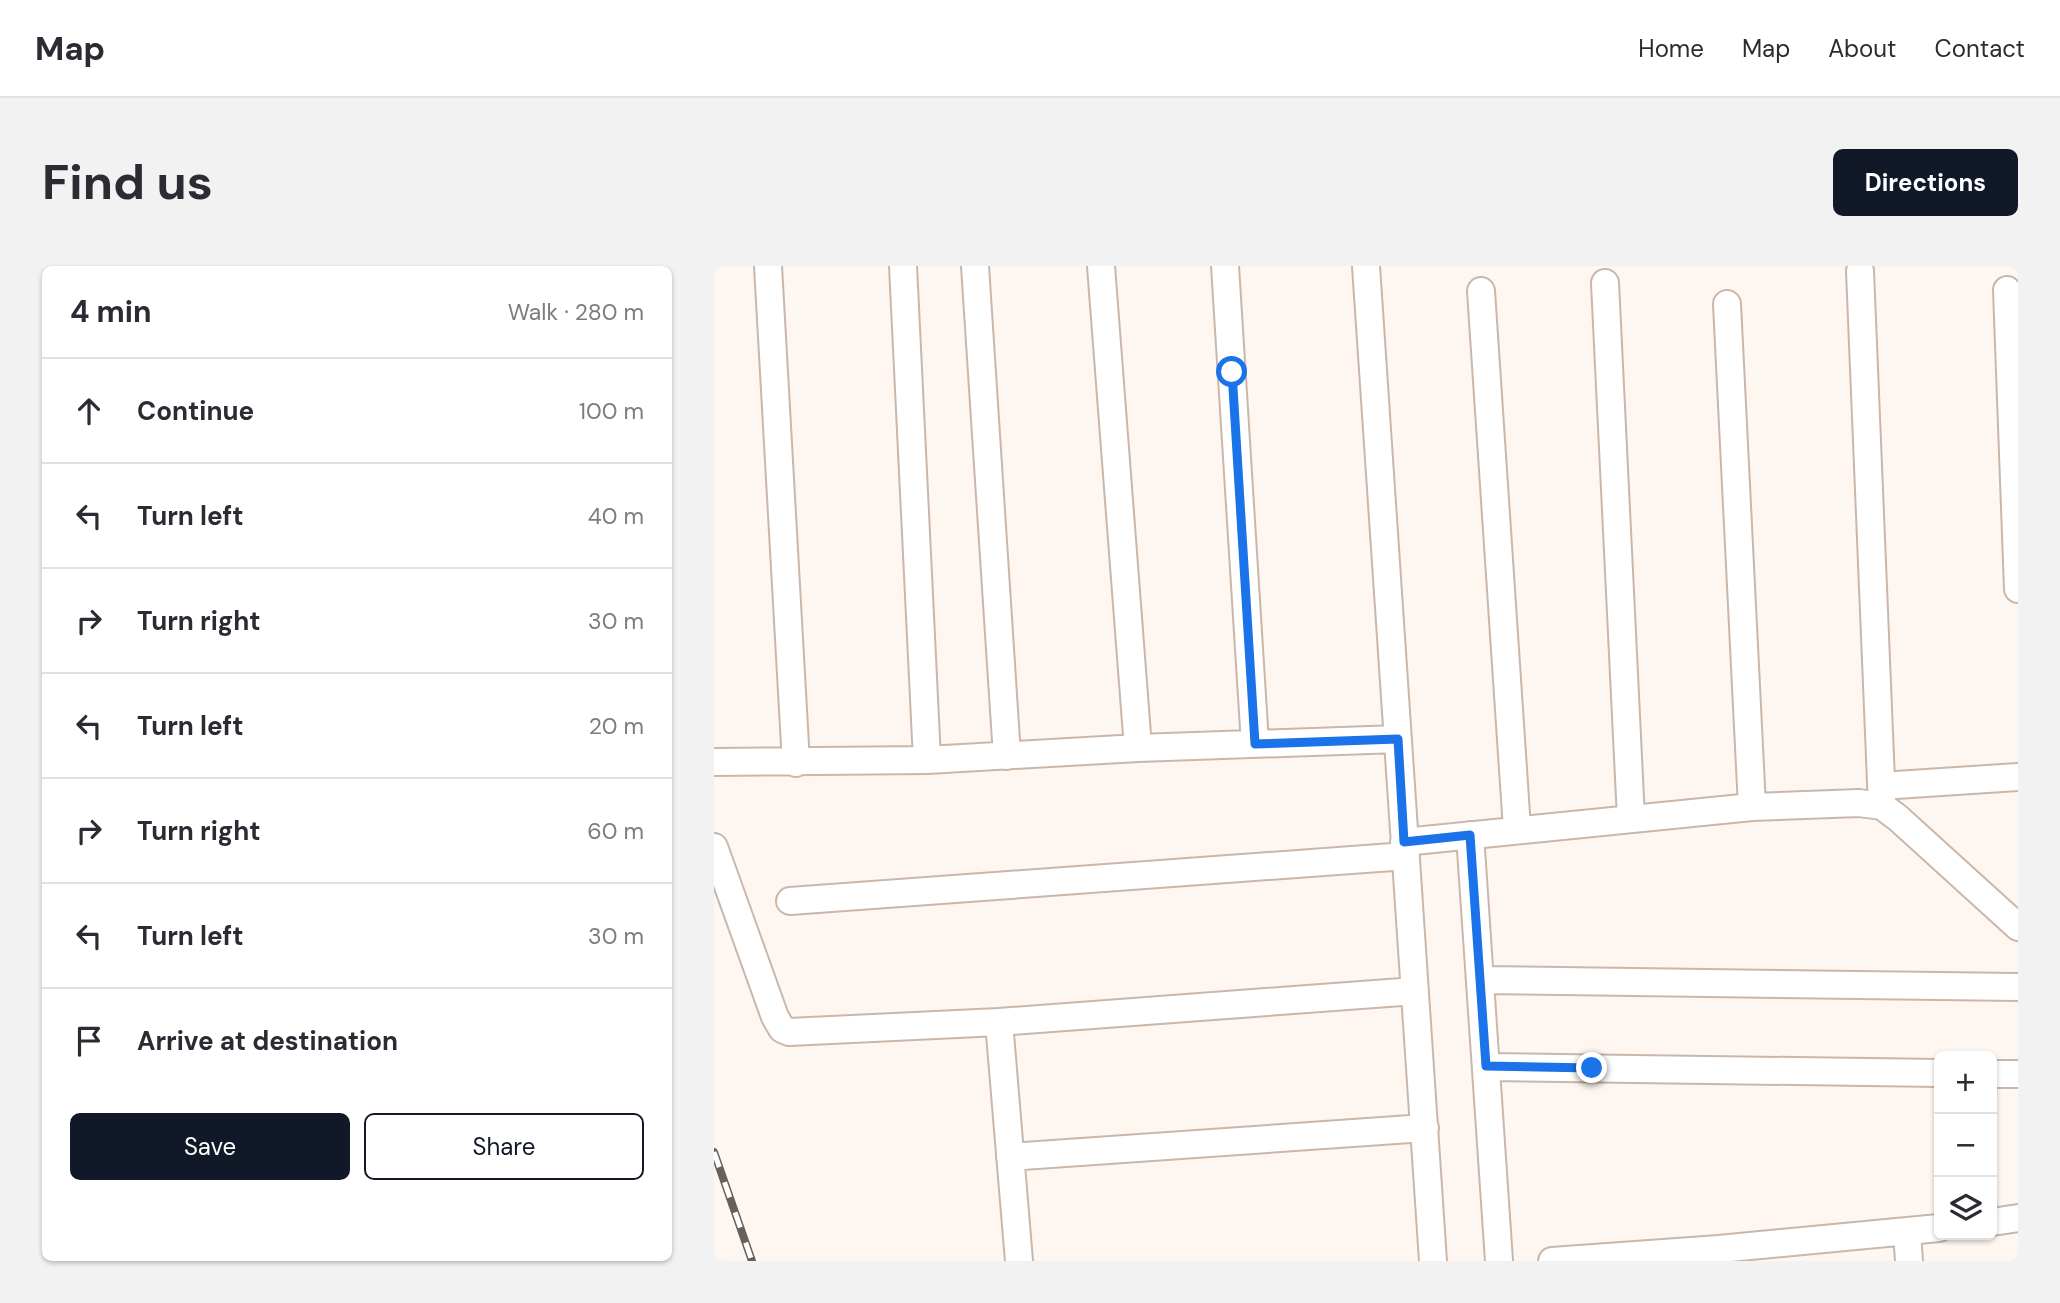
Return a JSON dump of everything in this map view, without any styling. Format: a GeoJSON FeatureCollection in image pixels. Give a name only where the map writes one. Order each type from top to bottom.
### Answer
{"type":"FeatureCollection","features":[{"type":"Feature","properties":{"kind":"street"},"geometry":{"type":"LineString","coordinates":[[768,266],[796,763]]}},
{"type":"Feature","properties":{"kind":"street"},"geometry":{"type":"LineString","coordinates":[[903,266],[927,760]]}},
{"type":"Feature","properties":{"kind":"street"},"geometry":{"type":"LineString","coordinates":[[975,266],[1007,756]]}},
{"type":"Feature","properties":{"kind":"street"},"geometry":{"type":"LineString","coordinates":[[1101,266],[1138,748]]}},
{"type":"Feature","properties":{"kind":"street"},"geometry":{"type":"LineString","coordinates":[[1226,266],[1255,744]]}},
{"type":"Feature","properties":{"kind":"street"},"geometry":{"type":"LineString","coordinates":[[1366,266],[1433,1261]]}},
{"type":"Feature","properties":{"kind":"street"},"geometry":{"type":"LineString","coordinates":[[1860,271],[1881,796],[2018,926]]}},
{"type":"Feature","properties":{"kind":"street"},"geometry":{"type":"LineString","coordinates":[[1605,283],[1631,819]]}},
{"type":"Feature","properties":{"kind":"street"},"geometry":{"type":"LineString","coordinates":[[2007,290],[2018,589]]}},
{"type":"Feature","properties":{"kind":"street"},"geometry":{"type":"LineString","coordinates":[[1481,291],[1517,829]]}},
{"type":"Feature","properties":{"kind":"street"},"geometry":{"type":"LineString","coordinates":[[1727,304],[1752,807]]}},
{"type":"Feature","properties":{"kind":"street"},"geometry":{"type":"LineString","coordinates":[[714,762],[927,760],[1138,748],[1398,739]]}},
{"type":"Feature","properties":{"kind":"street"},"geometry":{"type":"LineString","coordinates":[[790,901],[1405,849],[1470,835],[1517,829],[1752,807],[1859,803],[1881,796],[2018,777]]}},
{"type":"Feature","properties":{"kind":"street"},"geometry":{"type":"LineString","coordinates":[[1470,835],[1499,1261]]}},
{"type":"Feature","properties":{"kind":"street"},"geometry":{"type":"LineString","coordinates":[[714,847],[775,1017],[782,1029],[789,1032],[999,1022],[1415,990]]}},
{"type":"Feature","properties":{"kind":"street"},"geometry":{"type":"LineString","coordinates":[[1480,980],[2018,987]]}},
{"type":"Feature","properties":{"kind":"street"},"geometry":{"type":"LineString","coordinates":[[999,1022],[1019,1261]]}},
{"type":"Feature","properties":{"kind":"street"},"geometry":{"type":"LineString","coordinates":[[1486,1066],[1934,1073]]}},
{"type":"Feature","properties":{"kind":"street"},"geometry":{"type":"LineString","coordinates":[[1997,1074],[2018,1074]]}},
{"type":"Feature","properties":{"kind":"street"},"geometry":{"type":"LineString","coordinates":[[1010,1157],[1424,1128]]}},
{"type":"Feature","properties":{"kind":"street"},"geometry":{"type":"LineString","coordinates":[[1997,1221],[2018,1219]]}},
{"type":"Feature","properties":{"kind":"street"},"geometry":{"type":"LineString","coordinates":[[1552,1261],[1719,1255],[1934,1229]]}},
{"type":"Feature","properties":{"kind":"street"},"geometry":{"type":"LineString","coordinates":[[1907,1233],[1909,1261]]}},
{"type":"Feature","properties":{"kind":"railway"},"geometry":{"type":"LineString","coordinates":[[714,1152],[752,1261]]}},
{"type":"Feature","properties":{"kind":"route"},"geometry":{"type":"LineString","coordinates":[[1232,372],[1255,744],[1398,739],[1404,842],[1470,835],[1486,1066],[1592,1068]]}}]}
